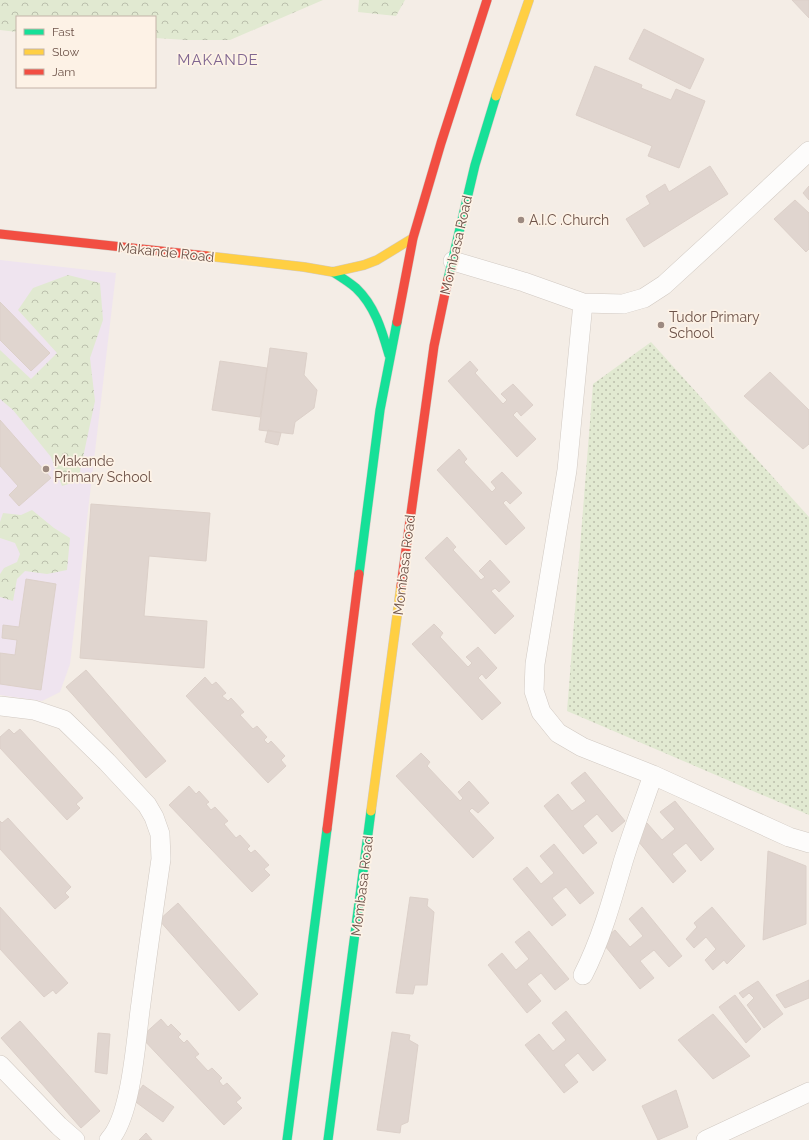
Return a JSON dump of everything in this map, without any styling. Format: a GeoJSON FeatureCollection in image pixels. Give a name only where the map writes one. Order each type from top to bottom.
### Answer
{"type":"FeatureCollection","features":[{"type":"Feature","properties":{"kind":"main road"},"geometry":{"type":"LineString","coordinates":[[288,1140],[380,410],[389,355],[413,238],[487,0]]}},
{"type":"Feature","properties":{"kind":"main road","name":"Mombasa Road"},"geometry":{"type":"LineString","coordinates":[[328,1140],[434,346],[475,165],[529,0]]}},
{"type":"Feature","properties":{"kind":"main road","name":"Makande Road"},"geometry":{"type":"LineString","coordinates":[[0,234],[304,267],[333,272],[364,265],[413,238]]}},
{"type":"Feature","properties":{"kind":"main road","name":"Makande Road"},"geometry":{"type":"LineString","coordinates":[[333,272],[356,288],[369,305],[378,320],[389,355]]}},
{"type":"Feature","properties":{"kind":"street"},"geometry":{"type":"LineString","coordinates":[[453,261],[524,282],[583,303],[623,304],[644,298],[658,288],[736,219],[809,151]]}},
{"type":"Feature","properties":{"kind":"street"},"geometry":{"type":"LineString","coordinates":[[583,303],[566,470],[535,664],[534,691],[542,712],[558,733],[582,747],[653,775],[790,837],[809,843]]}},
{"type":"Feature","properties":{"kind":"street"},"geometry":{"type":"LineString","coordinates":[[0,706],[34,710],[64,720],[107,762],[147,805],[154,817],[160,834],[161,859],[135,1039],[132,1074],[119,1126],[109,1140]]}},
{"type":"Feature","properties":{"kind":"street"},"geometry":{"type":"LineString","coordinates":[[583,975],[591,958],[609,909],[632,834],[653,775]]}},
{"type":"Feature","properties":{"kind":"street"},"geometry":{"type":"LineString","coordinates":[[0,1065],[75,1140]]}},
{"type":"Feature","properties":{"kind":"street"},"geometry":{"type":"LineString","coordinates":[[706,1140],[809,1092]]}},
{"type":"Feature","properties":{"kind":"shaded area","name":"Makande Primary School"},"geometry":{"type":"Polygon","coordinates":[[[0,260],[116,273],[70,664],[60,692],[42,701],[0,695],[0,260]]]}},
{"type":"Feature","properties":{"kind":"green space"},"geometry":{"type":"Polygon","coordinates":[[[0,0],[323,0],[230,40],[156,38],[156,16],[16,16],[16,32],[0,30],[0,0]]]}},
{"type":"Feature","properties":{"kind":"green space"},"geometry":{"type":"Polygon","coordinates":[[[359,0],[405,0],[396,16],[358,12],[359,0]]]}},
{"type":"Feature","properties":{"kind":"green space"},"geometry":{"type":"Polygon","coordinates":[[[68,275],[100,283],[103,320],[90,358],[95,401],[78,481],[62,486],[51,457],[13,410],[0,399],[0,350],[31,379],[57,353],[18,310],[33,288],[68,275]]]}},
{"type":"Feature","properties":{"kind":"green space"},"geometry":{"type":"Polygon","coordinates":[[[651,342],[809,517],[809,815],[567,711],[593,384],[651,342]]]}},
{"type":"Feature","properties":{"kind":"green space"},"geometry":{"type":"Polygon","coordinates":[[[32,510],[54,528],[70,538],[67,570],[47,574],[25,571],[17,579],[13,601],[0,597],[0,574],[4,568],[17,562],[20,554],[15,543],[0,538],[0,522],[3,513],[21,515],[32,510]]]}},
{"type":"Feature","properties":{"kind":"building"},"geometry":{"type":"Polygon","coordinates":[[[792,0],[809,0],[809,18],[792,0]]]}},
{"type":"Feature","properties":{"kind":"building"},"geometry":{"type":"Polygon","coordinates":[[[644,29],[704,59],[690,89],[629,59],[644,29]]]}},
{"type":"Feature","properties":{"kind":"building"},"geometry":{"type":"Polygon","coordinates":[[[595,66],[642,85],[641,88],[671,100],[676,89],[705,101],[679,168],[648,156],[652,146],[576,115],[595,66]]]}},
{"type":"Feature","properties":{"kind":"building"},"geometry":{"type":"Polygon","coordinates":[[[710,166],[728,194],[644,247],[626,219],[650,204],[646,196],[665,184],[669,192],[710,166]]]}},
{"type":"Feature","properties":{"kind":"building"},"geometry":{"type":"Polygon","coordinates":[[[809,186],[809,200],[803,193],[809,186]]]}},
{"type":"Feature","properties":{"kind":"building"},"geometry":{"type":"Polygon","coordinates":[[[795,200],[809,213],[809,249],[806,252],[774,219],[795,200]]]}},
{"type":"Feature","properties":{"kind":"building"},"geometry":{"type":"Polygon","coordinates":[[[0,302],[50,353],[31,371],[0,340],[0,302]]]}},
{"type":"Feature","properties":{"kind":"building"},"geometry":{"type":"Polygon","coordinates":[[[270,348],[307,353],[304,375],[317,390],[314,408],[295,422],[293,434],[259,430],[270,348]]]}},
{"type":"Feature","properties":{"kind":"building"},"geometry":{"type":"Polygon","coordinates":[[[220,361],[267,368],[260,417],[212,410],[220,361]]]}},
{"type":"Feature","properties":{"kind":"building"},"geometry":{"type":"Polygon","coordinates":[[[470,361],[478,370],[475,373],[503,404],[507,400],[501,394],[513,384],[533,405],[521,416],[517,411],[513,415],[536,439],[517,457],[448,381],[470,361]]]}},
{"type":"Feature","properties":{"kind":"building"},"geometry":{"type":"Polygon","coordinates":[[[770,372],[809,410],[809,444],[803,449],[744,396],[770,372]]]}},
{"type":"Feature","properties":{"kind":"building"},"geometry":{"type":"Polygon","coordinates":[[[0,420],[51,478],[19,506],[9,495],[18,486],[0,466],[0,420]]]}},
{"type":"Feature","properties":{"kind":"building"},"geometry":{"type":"Polygon","coordinates":[[[268,430],[281,433],[278,445],[265,442],[268,430]]]}},
{"type":"Feature","properties":{"kind":"building"},"geometry":{"type":"Polygon","coordinates":[[[459,449],[467,459],[464,462],[492,492],[496,488],[491,482],[502,472],[522,493],[510,504],[506,500],[503,503],[525,528],[506,545],[437,470],[459,449]]]}},
{"type":"Feature","properties":{"kind":"building"},"geometry":{"type":"Polygon","coordinates":[[[91,504],[210,513],[206,561],[149,556],[144,616],[207,621],[204,668],[80,658],[91,504]]]}},
{"type":"Feature","properties":{"kind":"building"},"geometry":{"type":"Polygon","coordinates":[[[447,537],[456,547],[453,550],[481,580],[485,577],[479,571],[490,560],[510,582],[499,592],[495,588],[491,591],[514,616],[495,634],[425,558],[447,537]]]}},
{"type":"Feature","properties":{"kind":"building"},"geometry":{"type":"Polygon","coordinates":[[[26,579],[56,584],[41,690],[0,684],[0,653],[15,655],[17,640],[2,638],[3,625],[19,627],[26,579]]]}},
{"type":"Feature","properties":{"kind":"building"},"geometry":{"type":"Polygon","coordinates":[[[434,624],[443,633],[440,637],[468,667],[472,663],[466,657],[478,647],[497,668],[486,679],[482,674],[478,678],[501,703],[482,720],[412,644],[434,624]]]}},
{"type":"Feature","properties":{"kind":"building"},"geometry":{"type":"Polygon","coordinates":[[[86,670],[166,761],[146,778],[66,687],[86,670]]]}},
{"type":"Feature","properties":{"kind":"building"},"geometry":{"type":"Polygon","coordinates":[[[205,677],[212,685],[216,682],[226,693],[222,696],[228,701],[231,698],[244,712],[240,715],[253,729],[257,726],[267,737],[264,740],[268,744],[271,741],[285,756],[281,760],[286,766],[268,783],[186,696],[205,677]]]}},
{"type":"Feature","properties":{"kind":"building"},"geometry":{"type":"Polygon","coordinates":[[[9,729],[14,734],[20,729],[83,798],[76,804],[80,808],[67,820],[0,748],[0,737],[9,729]]]}},
{"type":"Feature","properties":{"kind":"building"},"geometry":{"type":"Polygon","coordinates":[[[421,753],[430,762],[427,766],[460,801],[463,798],[458,792],[469,781],[489,803],[478,813],[472,808],[469,811],[494,838],[473,858],[396,776],[421,753]]]}},
{"type":"Feature","properties":{"kind":"building"},"geometry":{"type":"Polygon","coordinates":[[[585,772],[625,821],[612,832],[597,814],[583,826],[597,843],[583,854],[544,806],[558,794],[572,811],[586,801],[571,783],[585,772]]]}},
{"type":"Feature","properties":{"kind":"building"},"geometry":{"type":"Polygon","coordinates":[[[189,786],[196,794],[199,791],[209,802],[206,804],[211,810],[215,807],[228,821],[224,824],[236,838],[240,835],[250,846],[247,849],[251,853],[255,850],[269,865],[264,869],[270,875],[252,892],[169,805],[189,786]]]}},
{"type":"Feature","properties":{"kind":"building"},"geometry":{"type":"Polygon","coordinates":[[[675,801],[714,849],[701,861],[686,843],[672,854],[686,871],[673,883],[633,835],[647,823],[662,840],[675,829],[660,812],[675,801]]]}},
{"type":"Feature","properties":{"kind":"building"},"geometry":{"type":"Polygon","coordinates":[[[8,818],[71,887],[65,893],[69,897],[55,909],[0,849],[0,821],[2,823],[8,818]]]}},
{"type":"Feature","properties":{"kind":"building"},"geometry":{"type":"Polygon","coordinates":[[[554,844],[594,893],[580,904],[566,887],[552,898],[566,915],[552,926],[513,879],[527,867],[541,884],[554,873],[540,856],[554,844]]]}},
{"type":"Feature","properties":{"kind":"building"},"geometry":{"type":"Polygon","coordinates":[[[768,851],[806,866],[806,924],[763,940],[768,851]]]}},
{"type":"Feature","properties":{"kind":"building"},"geometry":{"type":"Polygon","coordinates":[[[410,897],[428,899],[427,906],[434,912],[427,985],[415,985],[413,994],[396,993],[410,897]]]}},
{"type":"Feature","properties":{"kind":"building"},"geometry":{"type":"Polygon","coordinates":[[[178,903],[258,994],[239,1011],[159,920],[178,903]]]}},
{"type":"Feature","properties":{"kind":"building"},"geometry":{"type":"Polygon","coordinates":[[[0,907],[68,983],[56,994],[53,990],[44,997],[0,949],[0,907]]]}},
{"type":"Feature","properties":{"kind":"building"},"geometry":{"type":"Polygon","coordinates":[[[642,907],[682,956],[669,967],[654,950],[640,961],[654,978],[640,989],[601,941],[615,930],[630,947],[643,936],[629,919],[642,907]]]}},
{"type":"Feature","properties":{"kind":"building"},"geometry":{"type":"Polygon","coordinates":[[[712,907],[745,946],[727,964],[724,960],[713,970],[705,960],[716,949],[706,937],[694,948],[686,939],[697,927],[694,923],[712,907]]]}},
{"type":"Feature","properties":{"kind":"building"},"geometry":{"type":"Polygon","coordinates":[[[529,931],[569,979],[555,990],[541,973],[527,984],[541,1001],[527,1013],[488,965],[502,953],[516,970],[529,959],[515,942],[529,931]]]}},
{"type":"Feature","properties":{"kind":"building"},"geometry":{"type":"Polygon","coordinates":[[[809,980],[809,998],[785,1008],[776,995],[809,980]]]}},
{"type":"Feature","properties":{"kind":"building"},"geometry":{"type":"Polygon","coordinates":[[[758,981],[783,1014],[764,1028],[747,1005],[754,998],[749,993],[743,998],[739,993],[758,981]]]}},
{"type":"Feature","properties":{"kind":"building"},"geometry":{"type":"Polygon","coordinates":[[[735,995],[761,1029],[746,1043],[719,1007],[735,995]]]}},
{"type":"Feature","properties":{"kind":"building"},"geometry":{"type":"Polygon","coordinates":[[[566,1011],[606,1060],[593,1071],[578,1053],[564,1065],[578,1082],[564,1093],[525,1045],[539,1034],[553,1051],[566,1040],[552,1023],[566,1011]]]}},
{"type":"Feature","properties":{"kind":"building"},"geometry":{"type":"Polygon","coordinates":[[[713,1014],[750,1056],[713,1079],[678,1040],[713,1014]]]}},
{"type":"Feature","properties":{"kind":"building"},"geometry":{"type":"Polygon","coordinates":[[[161,1019],[168,1027],[171,1024],[181,1034],[178,1037],[184,1043],[187,1040],[199,1054],[195,1057],[208,1071],[212,1068],[222,1078],[219,1081],[223,1086],[227,1083],[241,1098],[236,1102],[242,1108],[224,1125],[141,1037],[161,1019]]]}},
{"type":"Feature","properties":{"kind":"building"},"geometry":{"type":"Polygon","coordinates":[[[20,1021],[100,1111],[81,1128],[1,1038],[20,1021]]]}},
{"type":"Feature","properties":{"kind":"building"},"geometry":{"type":"Polygon","coordinates":[[[392,1032],[410,1035],[409,1040],[418,1045],[408,1122],[401,1125],[400,1133],[377,1130],[392,1032]]]}},
{"type":"Feature","properties":{"kind":"building"},"geometry":{"type":"Polygon","coordinates":[[[98,1033],[110,1034],[107,1074],[95,1072],[98,1033]]]}},
{"type":"Feature","properties":{"kind":"building"},"geometry":{"type":"Polygon","coordinates":[[[143,1085],[174,1107],[163,1122],[133,1100],[143,1085]]]}},
{"type":"Feature","properties":{"kind":"building"},"geometry":{"type":"Polygon","coordinates":[[[676,1090],[688,1127],[658,1140],[642,1106],[676,1090]]]}},
{"type":"Feature","properties":{"kind":"building"},"geometry":{"type":"Polygon","coordinates":[[[146,1133],[152,1140],[139,1140],[146,1133]]]}},
{"type":"Feature","properties":{"kind":"traffic: fast"},"geometry":{"type":"LineString","coordinates":[[448,279],[475,165],[496,96]]}},
{"type":"Feature","properties":{"kind":"traffic: fast"},"geometry":{"type":"LineString","coordinates":[[333,272],[356,288],[363,295],[377,319],[389,355]]}},
{"type":"Feature","properties":{"kind":"traffic: fast"},"geometry":{"type":"LineString","coordinates":[[359,574],[380,410],[397,322]]}},
{"type":"Feature","properties":{"kind":"traffic: fast"},"geometry":{"type":"LineString","coordinates":[[328,1140],[371,811]]}},
{"type":"Feature","properties":{"kind":"traffic: fast"},"geometry":{"type":"LineString","coordinates":[[287,1140],[327,829]]}},
{"type":"Feature","properties":{"kind":"traffic: slow"},"geometry":{"type":"LineString","coordinates":[[496,96],[529,0]]}},
{"type":"Feature","properties":{"kind":"traffic: slow"},"geometry":{"type":"LineString","coordinates":[[207,256],[304,267],[333,272],[364,265],[377,260],[413,238]]}},
{"type":"Feature","properties":{"kind":"traffic: slow"},"geometry":{"type":"LineString","coordinates":[[371,811],[401,586]]}},
{"type":"Feature","properties":{"kind":"traffic: jam"},"geometry":{"type":"LineString","coordinates":[[397,322],[413,238],[441,143],[487,0]]}},
{"type":"Feature","properties":{"kind":"traffic: jam"},"geometry":{"type":"LineString","coordinates":[[0,234],[207,256]]}},
{"type":"Feature","properties":{"kind":"traffic: jam"},"geometry":{"type":"LineString","coordinates":[[401,586],[434,346],[448,279]]}},
{"type":"Feature","properties":{"kind":"traffic: jam"},"geometry":{"type":"LineString","coordinates":[[327,829],[359,574]]}},
{"type":"Feature","properties":{"kind":"place","name":"A.I.C .Church"},"geometry":{"type":"Point","coordinates":[521,220]}},
{"type":"Feature","properties":{"kind":"place","name":"Tudor Primary School"},"geometry":{"type":"Point","coordinates":[661,325]}},
{"type":"Feature","properties":{"kind":"place","name":"Makande Primary School"},"geometry":{"type":"Point","coordinates":[46,469]}},
{"type":"Feature","properties":{"kind":"district","name":"MAKANDE"},"geometry":{"type":"Point","coordinates":[218,60]}}]}
